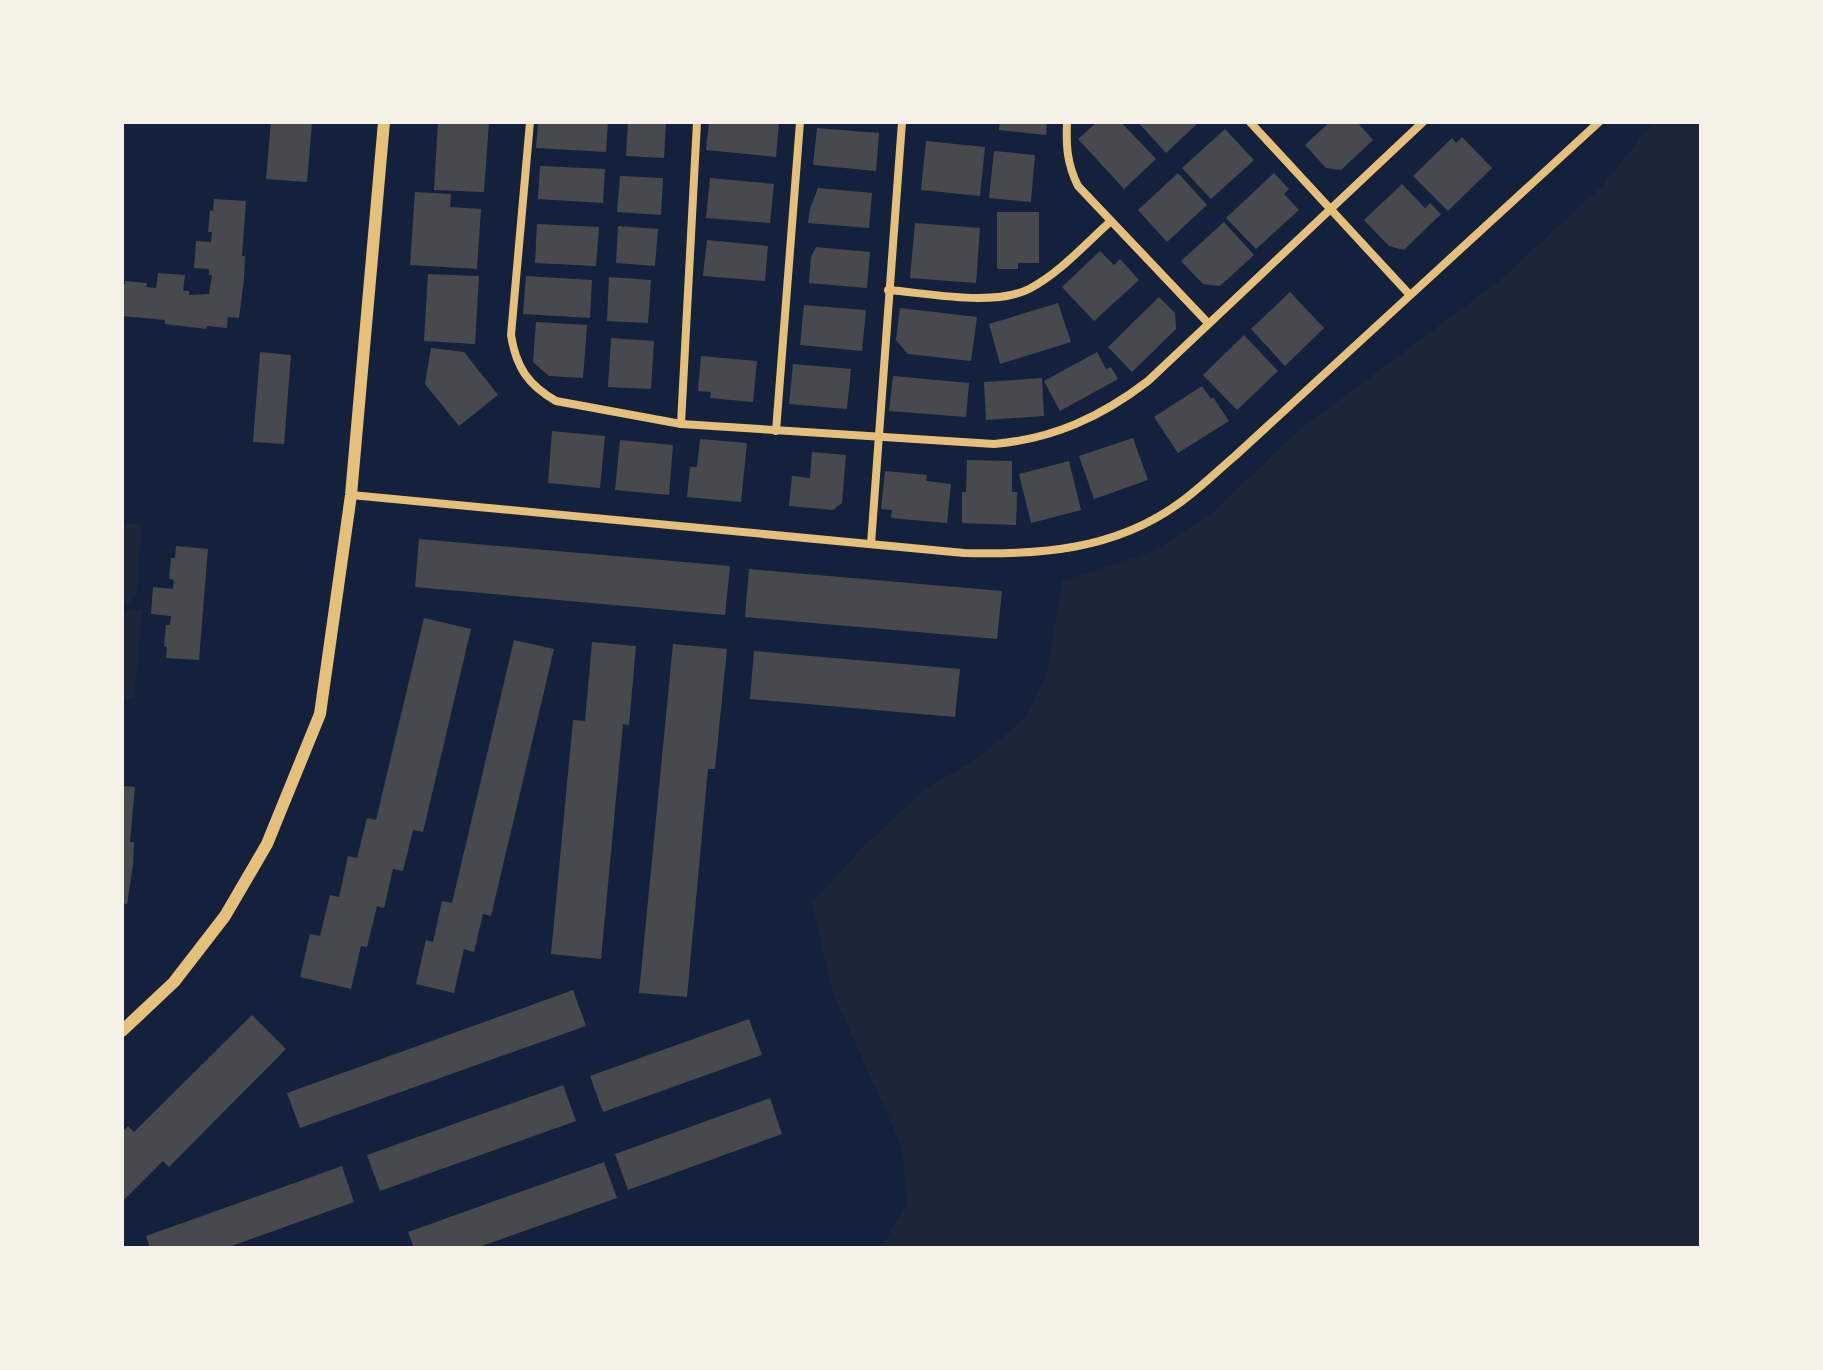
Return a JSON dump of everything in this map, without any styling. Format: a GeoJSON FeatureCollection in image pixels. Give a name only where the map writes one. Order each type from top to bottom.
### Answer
{"type":"FeatureCollection","features":[{"type":"Feature","properties":{"kind":"street"},"geometry":{"type":"LineString","coordinates":[[122,1031],[174,982],[225,916],[267,844],[320,714],[351,495],[384,122]]}},
{"type":"Feature","properties":{"kind":"street"},"geometry":{"type":"LineString","coordinates":[[530,122],[511,335],[515,357],[539,391],[556,401],[681,424],[994,444],[1028,441],[1060,432],[1090,420],[1128,397],[1423,122]]}},
{"type":"Feature","properties":{"kind":"street"},"geometry":{"type":"LineString","coordinates":[[681,424],[697,122]]}},
{"type":"Feature","properties":{"kind":"street"},"geometry":{"type":"LineString","coordinates":[[776,431],[800,122]]}},
{"type":"Feature","properties":{"kind":"street"},"geometry":{"type":"LineString","coordinates":[[871,544],[902,122]]}},
{"type":"Feature","properties":{"kind":"street"},"geometry":{"type":"LineString","coordinates":[[1067,122],[1066,146],[1078,186],[1208,323]]}},
{"type":"Feature","properties":{"kind":"street"},"geometry":{"type":"LineString","coordinates":[[1250,122],[1409,294]]}},
{"type":"Feature","properties":{"kind":"street"},"geometry":{"type":"LineString","coordinates":[[351,495],[871,544],[1010,554],[1090,545],[1130,531],[1177,505],[1212,476],[1599,122]]}},
{"type":"Feature","properties":{"kind":"street"},"geometry":{"type":"LineString","coordinates":[[888,290],[995,298],[1013,295],[1029,289],[1047,276],[1111,221]]}},
{"type":"Feature","properties":{"kind":"shaded area"},"geometry":{"type":"Polygon","coordinates":[[[1653,122],[1701,122],[1701,1248],[881,1248],[907,1203],[902,1147],[833,993],[812,903],[866,844],[928,787],[977,759],[1026,717],[1046,676],[1062,581],[1153,551],[1210,515],[1299,430],[1499,281],[1604,184],[1653,122]]]}},
{"type":"Feature","properties":{"kind":"shaded area"},"geometry":{"type":"Polygon","coordinates":[[[122,523],[142,525],[136,596],[130,602],[122,602],[122,523]]]}},
{"type":"Feature","properties":{"kind":"shaded area"},"geometry":{"type":"Polygon","coordinates":[[[122,609],[142,611],[134,699],[122,698],[122,609]]]}},
{"type":"Feature","properties":{"kind":"building"},"geometry":{"type":"Polygon","coordinates":[[[271,122],[312,122],[307,182],[266,179],[271,122]]]}},
{"type":"Feature","properties":{"kind":"building"},"geometry":{"type":"Polygon","coordinates":[[[438,122],[489,122],[484,192],[434,190],[438,122]]]}},
{"type":"Feature","properties":{"kind":"building"},"geometry":{"type":"Polygon","coordinates":[[[538,122],[608,122],[606,152],[536,148],[538,122]]]}},
{"type":"Feature","properties":{"kind":"building"},"geometry":{"type":"Polygon","coordinates":[[[628,122],[666,122],[664,158],[626,156],[628,122]]]}},
{"type":"Feature","properties":{"kind":"building"},"geometry":{"type":"Polygon","coordinates":[[[709,122],[779,122],[776,157],[706,150],[709,122]]]}},
{"type":"Feature","properties":{"kind":"building"},"geometry":{"type":"Polygon","coordinates":[[[1000,122],[1047,122],[1046,135],[999,130],[1000,122]]]}},
{"type":"Feature","properties":{"kind":"building"},"geometry":{"type":"Polygon","coordinates":[[[1097,122],[1121,122],[1156,159],[1124,189],[1078,139],[1097,122]]]}},
{"type":"Feature","properties":{"kind":"building"},"geometry":{"type":"Polygon","coordinates":[[[1138,122],[1199,122],[1166,153],[1138,122]]]}},
{"type":"Feature","properties":{"kind":"building"},"geometry":{"type":"Polygon","coordinates":[[[1330,122],[1357,122],[1373,140],[1341,170],[1326,168],[1305,145],[1330,122]]]}},
{"type":"Feature","properties":{"kind":"building"},"geometry":{"type":"Polygon","coordinates":[[[817,128],[879,133],[876,171],[813,165],[817,128]]]}},
{"type":"Feature","properties":{"kind":"building"},"geometry":{"type":"Polygon","coordinates":[[[1225,129],[1254,160],[1211,199],[1182,168],[1225,129]]]}},
{"type":"Feature","properties":{"kind":"building"},"geometry":{"type":"Polygon","coordinates":[[[1462,137],[1492,168],[1448,211],[1413,176],[1452,138],[1456,143],[1462,137]]]}},
{"type":"Feature","properties":{"kind":"building"},"geometry":{"type":"Polygon","coordinates":[[[926,141],[985,147],[980,196],[921,190],[926,141]]]}},
{"type":"Feature","properties":{"kind":"building"},"geometry":{"type":"Polygon","coordinates":[[[994,151],[1035,155],[1031,202],[989,198],[994,151]]]}},
{"type":"Feature","properties":{"kind":"building"},"geometry":{"type":"Polygon","coordinates":[[[540,166],[605,169],[603,203],[538,199],[540,166]]]}},
{"type":"Feature","properties":{"kind":"building"},"geometry":{"type":"Polygon","coordinates":[[[1178,173],[1207,205],[1167,242],[1138,210],[1178,173]]]}},
{"type":"Feature","properties":{"kind":"building"},"geometry":{"type":"Polygon","coordinates":[[[1274,173],[1289,189],[1284,194],[1299,210],[1256,249],[1226,218],[1274,173]]]}},
{"type":"Feature","properties":{"kind":"building"},"geometry":{"type":"Polygon","coordinates":[[[620,176],[663,178],[661,215],[617,212],[620,176]]]}},
{"type":"Feature","properties":{"kind":"building"},"geometry":{"type":"Polygon","coordinates":[[[710,178],[774,184],[770,223],[706,218],[710,178]]]}},
{"type":"Feature","properties":{"kind":"building"},"geometry":{"type":"Polygon","coordinates":[[[1402,184],[1425,208],[1430,203],[1441,214],[1404,250],[1389,246],[1364,220],[1402,184]]]}},
{"type":"Feature","properties":{"kind":"building"},"geometry":{"type":"Polygon","coordinates":[[[818,188],[872,193],[869,228],[808,223],[818,188]]]}},
{"type":"Feature","properties":{"kind":"building"},"geometry":{"type":"Polygon","coordinates":[[[415,192],[451,194],[450,207],[481,209],[477,269],[410,265],[415,192]]]}},
{"type":"Feature","properties":{"kind":"building"},"geometry":{"type":"Polygon","coordinates":[[[214,199],[246,201],[242,256],[245,256],[244,279],[239,318],[228,317],[227,328],[207,326],[206,329],[165,324],[165,320],[122,316],[122,284],[125,281],[147,283],[146,287],[156,288],[158,273],[185,275],[183,291],[189,291],[189,295],[209,294],[212,275],[209,275],[209,269],[194,268],[196,241],[211,242],[212,232],[208,232],[214,199]]]}},
{"type":"Feature","properties":{"kind":"building"},"geometry":{"type":"Polygon","coordinates":[[[997,212],[1039,212],[1039,263],[1018,263],[1018,269],[997,269],[997,212]]]}},
{"type":"Feature","properties":{"kind":"building"},"geometry":{"type":"Polygon","coordinates":[[[1224,222],[1254,255],[1220,286],[1203,284],[1181,261],[1224,222]]]}},
{"type":"Feature","properties":{"kind":"building"},"geometry":{"type":"Polygon","coordinates":[[[915,223],[980,228],[976,283],[910,278],[915,223]]]}},
{"type":"Feature","properties":{"kind":"building"},"geometry":{"type":"Polygon","coordinates":[[[537,224],[599,227],[596,266],[535,263],[537,224]]]}},
{"type":"Feature","properties":{"kind":"building"},"geometry":{"type":"Polygon","coordinates":[[[618,226],[658,229],[655,266],[616,263],[618,226]]]}},
{"type":"Feature","properties":{"kind":"building"},"geometry":{"type":"Polygon","coordinates":[[[707,240],[768,246],[765,281],[703,276],[707,240]]]}},
{"type":"Feature","properties":{"kind":"building"},"geometry":{"type":"Polygon","coordinates":[[[816,247],[870,252],[867,288],[809,283],[811,257],[816,247]]]}},
{"type":"Feature","properties":{"kind":"building"},"geometry":{"type":"Polygon","coordinates":[[[1100,251],[1114,265],[1120,259],[1139,280],[1094,321],[1062,287],[1100,251]]]}},
{"type":"Feature","properties":{"kind":"building"},"geometry":{"type":"Polygon","coordinates":[[[428,274],[479,276],[475,344],[424,341],[428,274]]]}},
{"type":"Feature","properties":{"kind":"building"},"geometry":{"type":"Polygon","coordinates":[[[526,276],[592,280],[590,318],[523,314],[526,276]]]}},
{"type":"Feature","properties":{"kind":"building"},"geometry":{"type":"Polygon","coordinates":[[[609,277],[651,280],[648,323],[607,321],[609,277]]]}},
{"type":"Feature","properties":{"kind":"building"},"geometry":{"type":"Polygon","coordinates":[[[1290,292],[1324,328],[1285,366],[1251,329],[1290,292]]]}},
{"type":"Feature","properties":{"kind":"building"},"geometry":{"type":"Polygon","coordinates":[[[1159,297],[1175,313],[1176,329],[1132,372],[1108,347],[1159,297]]]}},
{"type":"Feature","properties":{"kind":"building"},"geometry":{"type":"Polygon","coordinates":[[[1058,303],[1071,342],[1000,364],[989,324],[1058,303]]]}},
{"type":"Feature","properties":{"kind":"building"},"geometry":{"type":"Polygon","coordinates":[[[804,305],[866,310],[862,351],[800,345],[804,305]]]}},
{"type":"Feature","properties":{"kind":"building"},"geometry":{"type":"Polygon","coordinates":[[[900,308],[977,317],[971,361],[908,354],[896,340],[900,308]]]}},
{"type":"Feature","properties":{"kind":"building"},"geometry":{"type":"Polygon","coordinates":[[[536,322],[587,325],[583,378],[549,376],[533,362],[536,322]]]}},
{"type":"Feature","properties":{"kind":"building"},"geometry":{"type":"Polygon","coordinates":[[[1244,335],[1278,371],[1237,410],[1203,375],[1244,335]]]}},
{"type":"Feature","properties":{"kind":"building"},"geometry":{"type":"Polygon","coordinates":[[[611,338],[654,341],[651,389],[608,387],[611,338]]]}},
{"type":"Feature","properties":{"kind":"building"},"geometry":{"type":"Polygon","coordinates":[[[431,348],[464,352],[498,395],[459,426],[425,384],[431,348]]]}},
{"type":"Feature","properties":{"kind":"building"},"geometry":{"type":"Polygon","coordinates":[[[260,352],[291,355],[284,444],[253,442],[260,352]]]}},
{"type":"Feature","properties":{"kind":"building"},"geometry":{"type":"Polygon","coordinates":[[[1097,352],[1106,369],[1111,367],[1118,379],[1060,411],[1044,381],[1097,352]]]}},
{"type":"Feature","properties":{"kind":"building"},"geometry":{"type":"Polygon","coordinates":[[[701,356],[757,361],[753,402],[710,398],[711,392],[698,391],[701,356]]]}},
{"type":"Feature","properties":{"kind":"building"},"geometry":{"type":"Polygon","coordinates":[[[793,364],[851,369],[847,409],[789,404],[793,364]]]}},
{"type":"Feature","properties":{"kind":"building"},"geometry":{"type":"Polygon","coordinates":[[[893,376],[969,383],[966,417],[889,411],[893,376]]]}},
{"type":"Feature","properties":{"kind":"building"},"geometry":{"type":"Polygon","coordinates":[[[1042,378],[1044,416],[986,420],[984,382],[1042,378]]]}},
{"type":"Feature","properties":{"kind":"building"},"geometry":{"type":"Polygon","coordinates":[[[1202,386],[1229,421],[1178,453],[1154,417],[1202,386]]]}},
{"type":"Feature","properties":{"kind":"building"},"geometry":{"type":"Polygon","coordinates":[[[552,431],[605,436],[600,488],[548,483],[552,431]]]}},
{"type":"Feature","properties":{"kind":"building"},"geometry":{"type":"Polygon","coordinates":[[[1133,438],[1148,480],[1094,499],[1079,456],[1133,438]]]}},
{"type":"Feature","properties":{"kind":"building"},"geometry":{"type":"Polygon","coordinates":[[[700,439],[747,443],[741,502],[687,497],[690,467],[697,467],[700,439]]]}},
{"type":"Feature","properties":{"kind":"building"},"geometry":{"type":"Polygon","coordinates":[[[620,440],[673,445],[669,495],[615,490],[620,440]]]}},
{"type":"Feature","properties":{"kind":"building"},"geometry":{"type":"Polygon","coordinates":[[[812,452],[846,455],[842,503],[833,510],[789,506],[792,476],[810,478],[812,452]]]}},
{"type":"Feature","properties":{"kind":"building"},"geometry":{"type":"Polygon","coordinates":[[[967,460],[1012,461],[1012,492],[1017,492],[1016,525],[962,523],[962,492],[966,492],[967,460]]]}},
{"type":"Feature","properties":{"kind":"building"},"geometry":{"type":"Polygon","coordinates":[[[1069,461],[1081,510],[1031,523],[1019,474],[1069,461]]]}},
{"type":"Feature","properties":{"kind":"building"},"geometry":{"type":"Polygon","coordinates":[[[885,471],[927,475],[926,481],[951,484],[947,523],[891,518],[892,510],[881,509],[885,471]]]}},
{"type":"Feature","properties":{"kind":"building"},"geometry":{"type":"Polygon","coordinates":[[[419,539],[730,566],[725,615],[415,587],[419,539]]]}},
{"type":"Feature","properties":{"kind":"building"},"geometry":{"type":"Polygon","coordinates":[[[176,546],[208,549],[199,660],[166,658],[166,625],[170,625],[171,616],[151,614],[153,587],[173,589],[174,580],[169,579],[171,558],[175,558],[176,546]]]}},
{"type":"Feature","properties":{"kind":"building"},"geometry":{"type":"Polygon","coordinates":[[[749,569],[1002,591],[997,639],[745,617],[749,569]]]}},
{"type":"Feature","properties":{"kind":"building"},"geometry":{"type":"Polygon","coordinates":[[[424,618],[471,629],[423,832],[413,830],[403,871],[393,869],[384,908],[377,906],[367,947],[361,946],[351,989],[300,977],[310,934],[320,936],[330,895],[339,897],[348,856],[357,858],[367,818],[376,820],[424,618]]]}},
{"type":"Feature","properties":{"kind":"building"},"geometry":{"type":"Polygon","coordinates":[[[514,640],[554,649],[491,916],[483,914],[474,952],[464,949],[454,993],[416,984],[426,940],[433,942],[442,901],[452,903],[514,640]]]}},
{"type":"Feature","properties":{"kind":"building"},"geometry":{"type":"Polygon","coordinates":[[[592,642],[636,646],[629,725],[623,724],[601,959],[551,954],[573,720],[585,721],[592,642]]]}},
{"type":"Feature","properties":{"kind":"building"},"geometry":{"type":"Polygon","coordinates":[[[673,644],[727,649],[715,769],[708,769],[687,997],[639,993],[673,644]]]}},
{"type":"Feature","properties":{"kind":"building"},"geometry":{"type":"Polygon","coordinates":[[[754,651],[960,669],[955,717],[750,699],[754,651]]]}},
{"type":"Feature","properties":{"kind":"building"},"geometry":{"type":"Polygon","coordinates":[[[122,786],[135,787],[130,842],[134,842],[133,865],[127,904],[122,903],[122,786]]]}},
{"type":"Feature","properties":{"kind":"building"},"geometry":{"type":"Polygon","coordinates":[[[573,990],[586,1026],[300,1128],[287,1093],[573,990]]]}},
{"type":"Feature","properties":{"kind":"building"},"geometry":{"type":"Polygon","coordinates":[[[252,1015],[286,1049],[169,1167],[163,1161],[122,1202],[122,1132],[128,1126],[134,1132],[252,1015]]]}},
{"type":"Feature","properties":{"kind":"building"},"geometry":{"type":"Polygon","coordinates":[[[749,1019],[762,1055],[603,1112],[590,1076],[749,1019]]]}},
{"type":"Feature","properties":{"kind":"building"},"geometry":{"type":"Polygon","coordinates":[[[563,1085],[576,1121],[380,1191],[367,1155],[563,1085]]]}},
{"type":"Feature","properties":{"kind":"building"},"geometry":{"type":"Polygon","coordinates":[[[770,1098],[782,1134],[628,1190],[615,1154],[770,1098]]]}},
{"type":"Feature","properties":{"kind":"building"},"geometry":{"type":"Polygon","coordinates":[[[604,1162],[617,1198],[476,1248],[414,1248],[408,1232],[604,1162]]]}},
{"type":"Feature","properties":{"kind":"building"},"geometry":{"type":"Polygon","coordinates":[[[342,1166],[354,1202],[226,1248],[150,1248],[146,1236],[342,1166]]]}}]}
